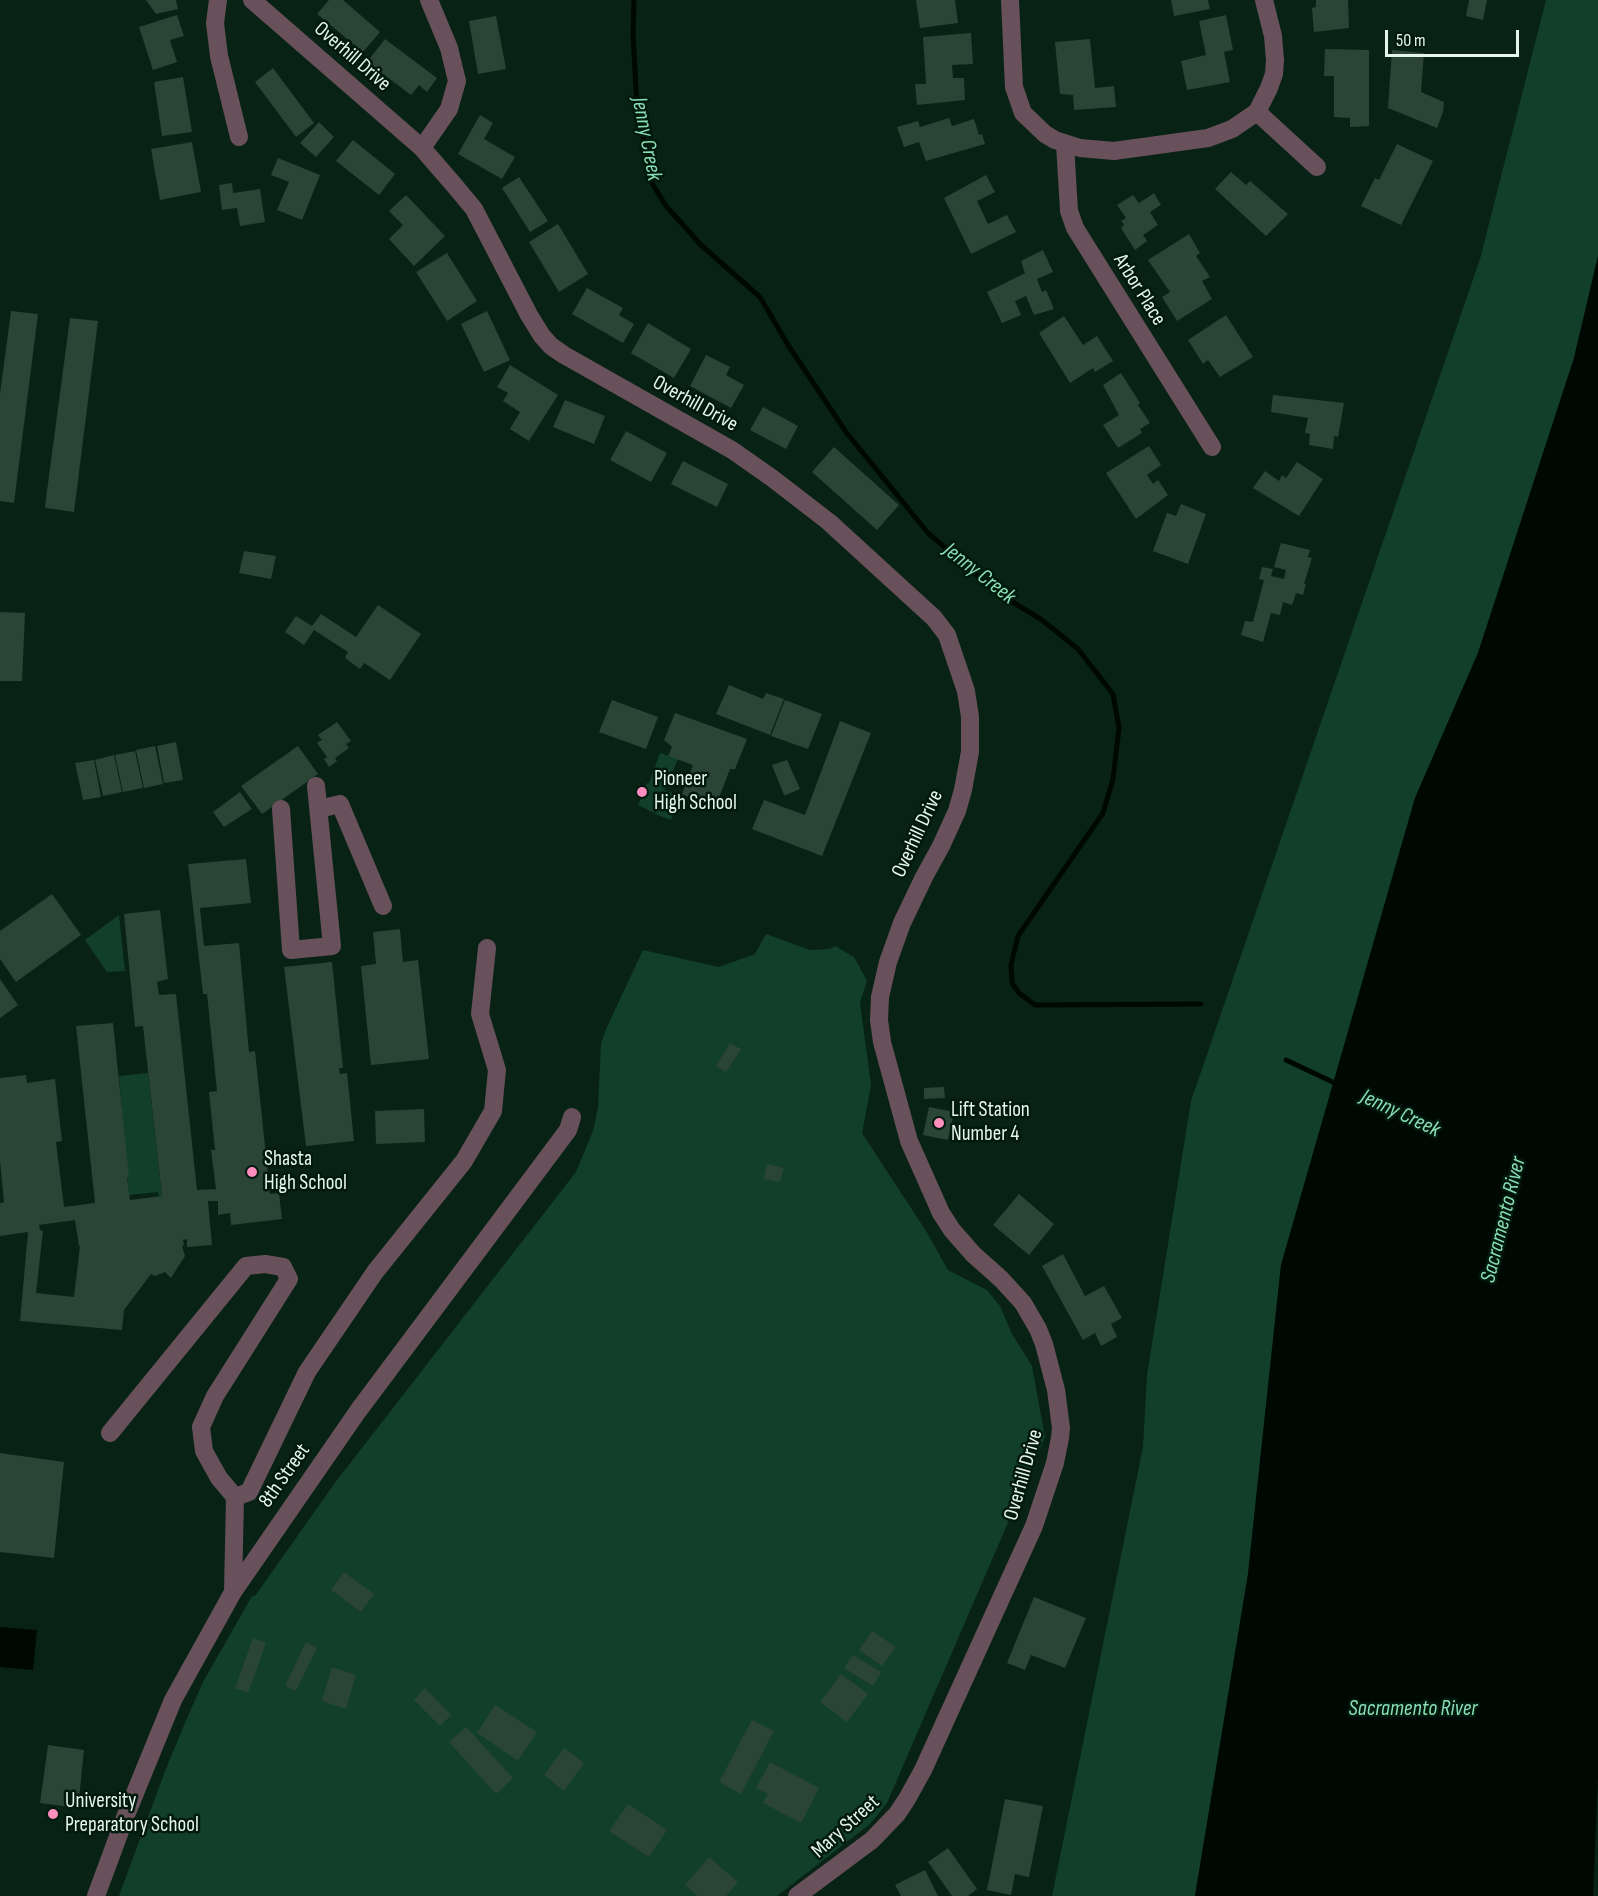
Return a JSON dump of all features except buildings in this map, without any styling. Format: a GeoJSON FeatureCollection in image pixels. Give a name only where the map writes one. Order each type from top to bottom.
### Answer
{"type":"FeatureCollection","features":[{"type":"Feature","properties":{"kind":"street"},"geometry":{"type":"LineString","coordinates":[[218,0],[215,23],[219,56],[239,137]]}},
{"type":"Feature","properties":{"kind":"street","name":"Overhill Drive"},"geometry":{"type":"LineString","coordinates":[[252,0],[422,148],[474,209],[529,315],[551,346],[732,450],[772,478],[829,522],[934,618],[947,634],[961,674],[970,717],[968,770],[957,811],[902,923],[888,962],[880,997],[879,1020],[882,1042],[909,1141],[941,1213],[973,1254],[1023,1303],[1038,1329],[1053,1374],[1061,1428],[1055,1463],[1034,1526],[916,1783]]}},
{"type":"Feature","properties":{"kind":"street"},"geometry":{"type":"LineString","coordinates":[[422,148],[449,109],[457,81],[449,48],[429,0]]}},
{"type":"Feature","properties":{"kind":"street"},"geometry":{"type":"LineString","coordinates":[[1010,0],[1012,63],[1017,99],[1023,113],[1045,134],[1065,144],[1098,151],[1114,151],[1208,138],[1232,129],[1257,112],[1274,74],[1275,60],[1274,36],[1264,0]]}},
{"type":"Feature","properties":{"kind":"street"},"geometry":{"type":"LineString","coordinates":[[1257,112],[1317,167]]}},
{"type":"Feature","properties":{"kind":"street","name":"Arbor Place"},"geometry":{"type":"LineString","coordinates":[[1065,144],[1069,211],[1075,228],[1212,447]]}},
{"type":"Feature","properties":{"kind":"street"},"geometry":{"type":"LineString","coordinates":[[281,809],[291,950],[332,946],[316,786]]}},
{"type":"Feature","properties":{"kind":"street"},"geometry":{"type":"LineString","coordinates":[[319,809],[340,804],[382,906]]}},
{"type":"Feature","properties":{"kind":"street"},"geometry":{"type":"LineString","coordinates":[[235,1497],[249,1492],[307,1372],[375,1272],[464,1161],[493,1111],[497,1070],[480,1014],[487,948]]}},
{"type":"Feature","properties":{"kind":"street","name":"8th Street"},"geometry":{"type":"LineString","coordinates":[[96,1896],[173,1700],[233,1592],[358,1411],[568,1130],[572,1117]]}},
{"type":"Feature","properties":{"kind":"street"},"geometry":{"type":"LineString","coordinates":[[110,1433],[246,1266],[265,1264],[283,1268],[289,1279],[215,1396],[201,1427],[204,1451],[219,1478],[235,1497],[233,1592]]}},
{"type":"Feature","properties":{"kind":"street","name":"Mary Street"},"geometry":{"type":"LineString","coordinates":[[797,1896],[847,1861],[882,1831],[897,1814],[916,1783]]}},
{"type":"Feature","properties":{"kind":"green space"},"geometry":{"type":"Polygon","coordinates":[[[1546,0],[1598,0],[1598,256],[1574,358],[1478,653],[1415,798],[1281,1265],[1248,1574],[1195,1896],[1052,1896],[1143,1447],[1147,1375],[1191,1101],[1480,259],[1546,0]]]}},
{"type":"Feature","properties":{"kind":"green space"},"geometry":{"type":"Polygon","coordinates":[[[660,753],[678,759],[654,813],[638,805],[660,753]]]}},
{"type":"Feature","properties":{"kind":"green space"},"geometry":{"type":"Polygon","coordinates":[[[664,790],[680,796],[671,820],[655,814],[664,790]]]}},
{"type":"Feature","properties":{"kind":"green space"},"geometry":{"type":"Polygon","coordinates":[[[119,915],[125,971],[107,972],[85,940],[119,915]]]}},
{"type":"Feature","properties":{"kind":"green space"},"geometry":{"type":"Polygon","coordinates":[[[766,934],[810,950],[830,949],[835,946],[854,957],[867,981],[860,1003],[871,1085],[862,1133],[926,1231],[948,1270],[987,1290],[1000,1306],[1012,1334],[1032,1366],[1045,1437],[887,1803],[870,1824],[777,1896],[119,1896],[187,1718],[203,1682],[252,1596],[255,1596],[334,1484],[576,1172],[593,1131],[598,1107],[601,1044],[643,950],[719,967],[755,954],[766,934]]]}},
{"type":"Feature","properties":{"kind":"green space"},"geometry":{"type":"Polygon","coordinates":[[[148,1073],[162,1196],[159,1197],[158,1192],[129,1195],[119,1076],[148,1073]]]}},
{"type":"Feature","properties":{"kind":"water","name":"Sacramento River"},"geometry":{"type":"Polygon","coordinates":[[[1598,256],[1598,1776],[1593,1896],[1195,1896],[1248,1574],[1281,1265],[1415,798],[1478,653],[1574,358],[1598,256]]]}},
{"type":"Feature","properties":{"kind":"water"},"geometry":{"type":"Polygon","coordinates":[[[0,1627],[37,1630],[33,1670],[0,1667],[0,1627]]]}},
{"type":"Feature","properties":{"kind":"waterway","name":"Jenny Creek"},"geometry":{"type":"LineString","coordinates":[[634,0],[633,34],[637,108],[653,185],[666,206],[701,245],[760,297],[788,345],[846,432],[928,533],[998,593],[1042,620],[1078,649],[1113,694],[1119,728],[1113,779],[1103,813],[1018,936],[1011,965],[1012,983],[1019,993],[1035,1005],[1201,1004]]}},
{"type":"Feature","properties":{"kind":"waterway","name":"Jenny Creek"},"geometry":{"type":"LineString","coordinates":[[1286,1060],[1339,1085]]}},
{"type":"Feature","properties":{"kind":"place","name":"Pioneer High School"},"geometry":{"type":"Point","coordinates":[642,792]}},
{"type":"Feature","properties":{"kind":"place","name":"Lift Station Number 4"},"geometry":{"type":"Point","coordinates":[939,1123]}},
{"type":"Feature","properties":{"kind":"place","name":"Shasta High School"},"geometry":{"type":"Point","coordinates":[252,1172]}},
{"type":"Feature","properties":{"kind":"place","name":"University Preparatory School"},"geometry":{"type":"Point","coordinates":[53,1814]}}]}
